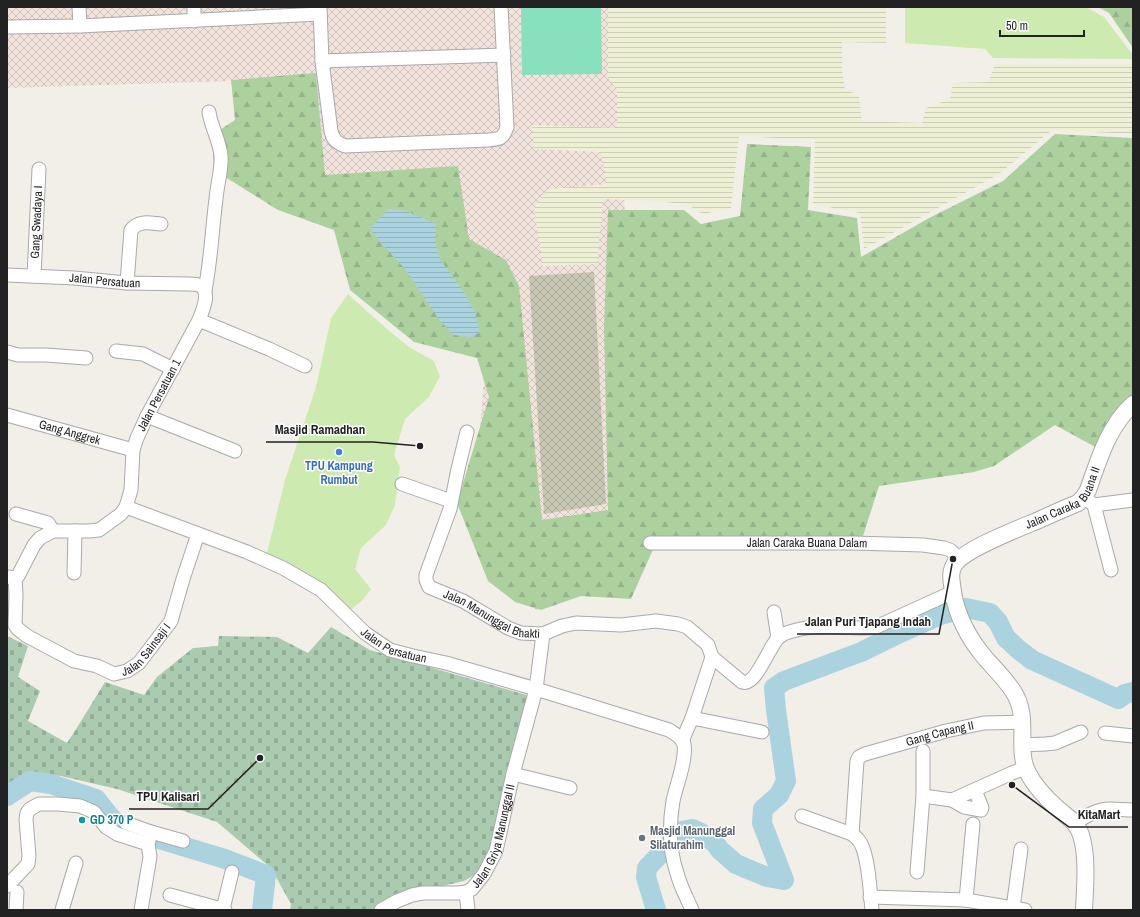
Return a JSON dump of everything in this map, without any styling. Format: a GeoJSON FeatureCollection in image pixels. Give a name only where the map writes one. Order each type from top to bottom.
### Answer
{"type":"FeatureCollection","features":[{"type":"Feature","properties":{"kind":"street"},"geometry":{"type":"LineString","coordinates":[[79,7],[80,26]]}},
{"type":"Feature","properties":{"kind":"street"},"geometry":{"type":"LineString","coordinates":[[194,7],[194,21]]}},
{"type":"Feature","properties":{"kind":"street"},"geometry":{"type":"LineString","coordinates":[[7,27],[80,26],[194,21],[320,11],[322,61],[330,131],[336,142],[346,146],[501,138],[505,134],[507,127],[502,7]]}},
{"type":"Feature","properties":{"kind":"street"},"geometry":{"type":"LineString","coordinates":[[322,61],[504,55]]}},
{"type":"Feature","properties":{"kind":"street","name":"Jalan Persatuan 1"},"geometry":{"type":"LineString","coordinates":[[126,507],[131,490],[133,450],[147,416],[199,320],[206,296],[204,289],[210,265],[216,199],[222,157],[210,122],[209,112]]}},
{"type":"Feature","properties":{"kind":"street","name":"Gang Swadaya I"},"geometry":{"type":"LineString","coordinates":[[34,276],[39,169]]}},
{"type":"Feature","properties":{"kind":"street"},"geometry":{"type":"LineString","coordinates":[[127,282],[131,230],[135,225],[161,224]]}},
{"type":"Feature","properties":{"kind":"street","name":"Jalan Persatuan"},"geometry":{"type":"LineString","coordinates":[[7,275],[188,284],[198,285],[204,289]]}},
{"type":"Feature","properties":{"kind":"street"},"geometry":{"type":"LineString","coordinates":[[199,320],[269,349],[305,366]]}},
{"type":"Feature","properties":{"kind":"street"},"geometry":{"type":"LineString","coordinates":[[116,351],[143,354],[173,369]]}},
{"type":"Feature","properties":{"kind":"street"},"geometry":{"type":"LineString","coordinates":[[7,352],[18,355],[46,355],[86,358]]}},
{"type":"Feature","properties":{"kind":"street","name":"Jalan Caraka Buana II"},"geometry":{"type":"LineString","coordinates":[[960,559],[968,553],[1018,528],[1078,503],[1090,501],[1107,440],[1122,415],[1133,404]]}},
{"type":"Feature","properties":{"kind":"street","name":"Gang Anggrek"},"geometry":{"type":"LineString","coordinates":[[7,414],[133,450]]}},
{"type":"Feature","properties":{"kind":"street"},"geometry":{"type":"LineString","coordinates":[[147,416],[235,451]]}},
{"type":"Feature","properties":{"kind":"street","name":"Jalan Manunggal Bhakti"},"geometry":{"type":"LineString","coordinates":[[467,432],[444,527],[426,575],[427,584],[429,587],[462,601],[514,630],[521,632],[543,634],[569,624],[621,625],[656,622],[682,625],[691,630],[710,651],[742,682],[745,683],[748,682],[758,670],[778,638]]}},
{"type":"Feature","properties":{"kind":"street"},"geometry":{"type":"LineString","coordinates":[[402,484],[451,501]]}},
{"type":"Feature","properties":{"kind":"street"},"geometry":{"type":"LineString","coordinates":[[1111,570],[1090,501],[1133,500]]}},
{"type":"Feature","properties":{"kind":"street"},"geometry":{"type":"LineString","coordinates":[[11,578],[20,573],[34,545],[40,538],[53,531],[99,530],[121,514],[126,507]]}},
{"type":"Feature","properties":{"kind":"street","name":"Jalan Persatuan"},"geometry":{"type":"LineString","coordinates":[[126,507],[246,552],[283,568],[321,590],[365,632],[390,650],[446,663],[669,730],[679,736],[682,741]]}},
{"type":"Feature","properties":{"kind":"street"},"geometry":{"type":"LineString","coordinates":[[16,514],[48,523],[53,531]]}},
{"type":"Feature","properties":{"kind":"street"},"geometry":{"type":"LineString","coordinates":[[74,573],[75,531]]}},
{"type":"Feature","properties":{"kind":"street","name":"Jalan Sainsaji I"},"geometry":{"type":"LineString","coordinates":[[11,578],[16,595],[15,625],[18,629],[27,636],[74,661],[97,666],[114,674],[119,673],[126,671],[139,663],[171,621],[198,534]]}},
{"type":"Feature","properties":{"kind":"street","name":"Jalan Caraka Buana Dalam"},"geometry":{"type":"LineString","coordinates":[[650,543],[853,543],[923,545],[950,550],[960,559]]}},
{"type":"Feature","properties":{"kind":"street"},"geometry":{"type":"LineString","coordinates":[[960,559],[951,571],[951,580],[959,617],[976,646],[1014,692],[1020,704],[1023,722],[1023,758],[1025,768],[1033,783],[1042,794],[1075,823],[1080,834],[1085,867],[1084,910]]}},
{"type":"Feature","properties":{"kind":"street"},"geometry":{"type":"LineString","coordinates":[[774,612],[778,638],[791,632],[808,628],[868,628],[954,595]]}},
{"type":"Feature","properties":{"kind":"street","name":"Jalan Griya Manunggal II"},"geometry":{"type":"LineString","coordinates":[[381,910],[397,901],[423,893],[466,892],[472,889],[484,874],[493,858],[500,835],[512,774],[536,689],[543,634]]}},
{"type":"Feature","properties":{"kind":"street"},"geometry":{"type":"LineString","coordinates":[[692,910],[676,873],[671,849],[670,832],[673,800],[683,763],[684,749],[682,741],[692,718],[710,651]]}},
{"type":"Feature","properties":{"kind":"street"},"geometry":{"type":"LineString","coordinates":[[692,718],[762,732]]}},
{"type":"Feature","properties":{"kind":"street","name":"Gang Capang II"},"geometry":{"type":"LineString","coordinates":[[852,834],[857,761],[859,757],[946,731],[984,723],[1023,722]]}},
{"type":"Feature","properties":{"kind":"street"},"geometry":{"type":"LineString","coordinates":[[1022,745],[1055,743],[1082,732]]}},
{"type":"Feature","properties":{"kind":"street"},"geometry":{"type":"LineString","coordinates":[[1105,733],[1133,736]]}},
{"type":"Feature","properties":{"kind":"street"},"geometry":{"type":"LineString","coordinates":[[917,872],[923,796],[923,752]]}},
{"type":"Feature","properties":{"kind":"street"},"geometry":{"type":"LineString","coordinates":[[952,800],[1025,768]]}},
{"type":"Feature","properties":{"kind":"street"},"geometry":{"type":"LineString","coordinates":[[512,774],[570,788]]}},
{"type":"Feature","properties":{"kind":"street"},"geometry":{"type":"LineString","coordinates":[[923,796],[952,800],[964,807],[981,810],[982,808],[975,790]]}},
{"type":"Feature","properties":{"kind":"street"},"geometry":{"type":"LineString","coordinates":[[16,910],[12,889],[28,864],[29,856],[26,819],[27,813],[30,809],[39,804],[65,804],[80,806],[94,812],[106,827],[117,834],[183,841]]}},
{"type":"Feature","properties":{"kind":"street"},"geometry":{"type":"LineString","coordinates":[[1075,823],[1094,812],[1110,809],[1133,810]]}},
{"type":"Feature","properties":{"kind":"street"},"geometry":{"type":"LineString","coordinates":[[802,816],[852,834],[858,839],[866,858],[871,904],[966,900],[1019,909],[1021,849]]}},
{"type":"Feature","properties":{"kind":"street"},"geometry":{"type":"LineString","coordinates":[[126,823],[150,837]]}},
{"type":"Feature","properties":{"kind":"street"},"geometry":{"type":"LineString","coordinates":[[966,900],[973,824]]}},
{"type":"Feature","properties":{"kind":"street"},"geometry":{"type":"LineString","coordinates":[[141,910],[150,857],[150,837]]}},
{"type":"Feature","properties":{"kind":"street"},"geometry":{"type":"LineString","coordinates":[[62,910],[76,863]]}},
{"type":"Feature","properties":{"kind":"street"},"geometry":{"type":"LineString","coordinates":[[170,895],[225,910],[232,872]]}},
{"type":"Feature","properties":{"kind":"street"},"geometry":{"type":"LineString","coordinates":[[466,892],[468,910]]}},
{"type":"Feature","properties":{"kind":"shaded area"},"geometry":{"type":"Polygon","coordinates":[[[7,7],[619,7],[635,588],[573,594],[536,610],[500,577],[477,470],[485,363],[348,218],[266,80],[7,88],[7,7]]]}},
{"type":"Feature","properties":{"kind":"shaded area"},"geometry":{"type":"Polygon","coordinates":[[[608,7],[886,7],[886,43],[842,42],[842,70],[845,89],[859,96],[862,121],[922,123],[926,108],[950,99],[953,83],[988,82],[995,64],[1133,64],[1133,134],[1052,130],[999,174],[864,249],[860,213],[813,204],[815,140],[739,136],[731,208],[703,214],[688,205],[665,202],[603,199],[597,264],[543,266],[534,208],[549,189],[607,184],[601,152],[534,149],[532,125],[617,128],[617,90],[608,78],[608,7]]]}},
{"type":"Feature","properties":{"kind":"shaded area"},"geometry":{"type":"Polygon","coordinates":[[[594,272],[606,504],[544,514],[529,276],[594,272]]]}},
{"type":"Feature","properties":{"kind":"green space"},"geometry":{"type":"Polygon","coordinates":[[[521,7],[601,7],[602,74],[522,75],[521,7]]]}},
{"type":"Feature","properties":{"kind":"green space"},"geometry":{"type":"Polygon","coordinates":[[[905,7],[1086,7],[1104,17],[1133,55],[1133,59],[993,58],[985,49],[905,43],[905,7]]]}},
{"type":"Feature","properties":{"kind":"green space"},"geometry":{"type":"Polygon","coordinates":[[[1098,7],[1133,7],[1133,48],[1109,13],[1098,7]]]}},
{"type":"Feature","properties":{"kind":"green space"},"geometry":{"type":"Polygon","coordinates":[[[316,73],[325,175],[458,166],[469,239],[506,260],[519,286],[542,520],[608,510],[604,328],[608,210],[684,210],[701,224],[740,216],[747,144],[811,147],[808,210],[857,218],[861,257],[929,218],[1003,181],[1055,134],[1133,138],[1133,396],[1115,412],[1104,431],[1097,448],[1055,425],[994,466],[974,472],[879,486],[863,536],[655,545],[631,599],[581,596],[541,610],[515,602],[488,581],[457,503],[489,397],[477,358],[414,342],[350,290],[334,230],[278,210],[214,170],[212,135],[235,120],[231,80],[316,73]]]}},
{"type":"Feature","properties":{"kind":"green space"},"geometry":{"type":"Polygon","coordinates":[[[348,294],[409,347],[434,361],[440,376],[429,397],[405,419],[394,455],[400,467],[395,505],[386,525],[361,548],[355,569],[371,589],[362,601],[349,611],[266,557],[285,480],[316,387],[331,318],[348,294]]]}},
{"type":"Feature","properties":{"kind":"green space"},"geometry":{"type":"Polygon","coordinates":[[[331,627],[370,650],[530,696],[487,868],[464,881],[412,893],[377,910],[290,910],[291,904],[271,868],[217,822],[117,789],[61,776],[28,772],[7,794],[7,636],[28,646],[18,677],[40,691],[28,721],[67,743],[105,682],[144,695],[157,677],[193,648],[218,646],[219,636],[277,637],[308,653],[331,627]]]}},
{"type":"Feature","properties":{"kind":"water"},"geometry":{"type":"Polygon","coordinates":[[[389,209],[406,211],[436,224],[436,244],[440,259],[463,291],[475,312],[480,332],[471,337],[453,335],[438,318],[405,269],[381,243],[370,228],[389,209]]]}},
{"type":"Feature","properties":{"kind":"waterway"},"geometry":{"type":"LineString","coordinates":[[656,910],[646,877],[647,868],[682,831],[692,829],[701,833],[715,843],[720,850],[736,864],[767,877],[784,880],[762,823],[763,809],[779,795],[786,781],[774,688],[784,681],[861,652],[940,615],[966,608],[990,613],[998,622],[1006,638],[1032,660],[1118,699],[1125,694],[1133,692]]}},
{"type":"Feature","properties":{"kind":"waterway"},"geometry":{"type":"LineString","coordinates":[[7,796],[30,781],[51,784],[96,799],[112,819],[126,829],[225,859],[266,875],[262,910]]}},
{"type":"Feature","properties":{"kind":"place","name":"Masjid Ramadhan"},"geometry":{"type":"Point","coordinates":[420,446]}},
{"type":"Feature","properties":{"kind":"place","name":"TPU Kampung Rumbut"},"geometry":{"type":"Point","coordinates":[339,452]}},
{"type":"Feature","properties":{"kind":"place","name":"Jalan Puri Tjapang Indah"},"geometry":{"type":"Point","coordinates":[953,559]}},
{"type":"Feature","properties":{"kind":"place","name":"TPU Kalisari"},"geometry":{"type":"Point","coordinates":[260,758]}},
{"type":"Feature","properties":{"kind":"place","name":"KitaMart"},"geometry":{"type":"Point","coordinates":[1012,785]}},
{"type":"Feature","properties":{"kind":"place","name":"GD 370 P"},"geometry":{"type":"Point","coordinates":[82,820]}},
{"type":"Feature","properties":{"kind":"place","name":"Masjid Manunggal Silaturahim"},"geometry":{"type":"Point","coordinates":[642,838]}}]}
